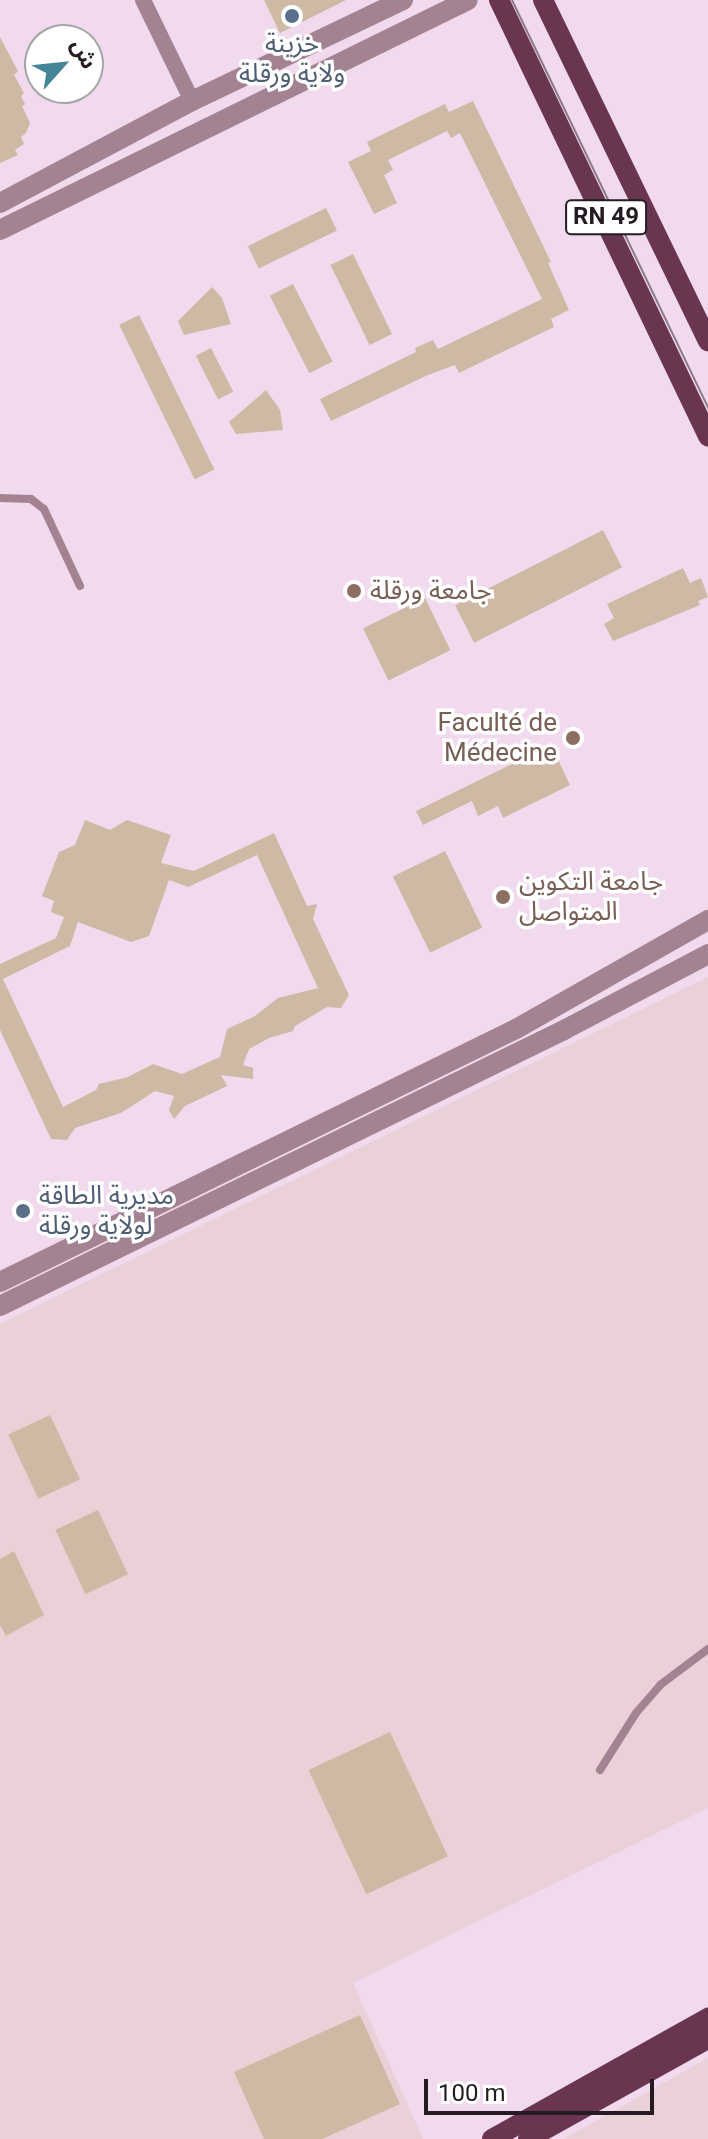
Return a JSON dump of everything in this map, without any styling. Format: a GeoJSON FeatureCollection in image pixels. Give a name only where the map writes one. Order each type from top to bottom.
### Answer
{"type":"FeatureCollection","features":[{"type":"Feature","properties":{"kind":"main road","name":"RN 49"},"geometry":{"type":"LineString","coordinates":[[499,0],[708,437]]}},
{"type":"Feature","properties":{"kind":"main road","name":"RN 49"},"geometry":{"type":"LineString","coordinates":[[543,0],[708,341]]}},
{"type":"Feature","properties":{"kind":"main road"},"geometry":{"type":"LineString","coordinates":[[492,2139],[708,2018]]}},
{"type":"Feature","properties":{"kind":"main road"},"geometry":{"type":"LineString","coordinates":[[528,2139],[708,2039]]}},
{"type":"Feature","properties":{"kind":"street"},"geometry":{"type":"LineString","coordinates":[[143,0],[192,101]]}},
{"type":"Feature","properties":{"kind":"street"},"geometry":{"type":"LineString","coordinates":[[403,0],[192,101],[1,202],[6,227],[468,0]]}},
{"type":"Feature","properties":{"kind":"street"},"geometry":{"type":"LineString","coordinates":[[0,1282],[516,1029],[708,920]]}},
{"type":"Feature","properties":{"kind":"street"},"geometry":{"type":"LineString","coordinates":[[0,1306],[466,1078],[708,954]]}},
{"type":"Feature","properties":{"kind":"street"},"geometry":{"type":"LineString","coordinates":[[456,1058],[466,1078]]}},
{"type":"Feature","properties":{"kind":"street"},"geometry":{"type":"LineString","coordinates":[[322,1124],[332,1144]]}},
{"type":"Feature","properties":{"kind":"lane"},"geometry":{"type":"LineString","coordinates":[[0,498],[31,499],[44,509],[80,586]]}},
{"type":"Feature","properties":{"kind":"lane"},"geometry":{"type":"LineString","coordinates":[[600,1770],[636,1713],[660,1685],[708,1649]]}},
{"type":"Feature","properties":{"kind":"shaded area"},"geometry":{"type":"Polygon","coordinates":[[[708,977],[708,1808],[353,1983],[423,2139],[0,2139],[0,1324],[708,977]]]}},
{"type":"Feature","properties":{"kind":"shaded area"},"geometry":{"type":"Polygon","coordinates":[[[708,2058],[708,2139],[564,2139],[565,2138],[708,2058]]]}},
{"type":"Feature","properties":{"kind":"building","name":"خزينة ولاية ورقلة"},"geometry":{"type":"Polygon","coordinates":[[[264,0],[346,0],[280,33],[264,0]]]}},
{"type":"Feature","properties":{"kind":"building"},"geometry":{"type":"Polygon","coordinates":[[[0,37],[18,71],[14,75],[24,93],[21,96],[25,104],[22,106],[30,123],[21,137],[24,144],[15,150],[18,155],[0,163],[0,37]]]}},
{"type":"Feature","properties":{"kind":"building"},"geometry":{"type":"Polygon","coordinates":[[[473,101],[551,262],[548,263],[569,310],[551,319],[554,327],[459,373],[455,365],[428,375],[331,421],[320,399],[416,352],[415,348],[433,340],[438,349],[542,299],[460,133],[451,138],[447,131],[388,160],[393,170],[384,175],[397,203],[374,214],[348,162],[371,151],[367,142],[445,104],[449,112],[473,101]]]}},
{"type":"Feature","properties":{"kind":"building"},"geometry":{"type":"Polygon","coordinates":[[[326,208],[337,230],[259,269],[248,246],[326,208]]]}},
{"type":"Feature","properties":{"kind":"building"},"geometry":{"type":"Polygon","coordinates":[[[353,254],[392,334],[370,345],[331,265],[353,254]]]}},
{"type":"Feature","properties":{"kind":"building"},"geometry":{"type":"Polygon","coordinates":[[[293,284],[332,362],[309,373],[270,296],[293,284]]]}},
{"type":"Feature","properties":{"kind":"building"},"geometry":{"type":"Polygon","coordinates":[[[212,287],[222,298],[231,324],[184,335],[178,321],[212,287]]]}},
{"type":"Feature","properties":{"kind":"building"},"geometry":{"type":"Polygon","coordinates":[[[139,315],[214,470],[195,479],[119,325],[139,315]]]}},
{"type":"Feature","properties":{"kind":"building"},"geometry":{"type":"Polygon","coordinates":[[[211,348],[233,392],[218,399],[196,356],[211,348]]]}},
{"type":"Feature","properties":{"kind":"building"},"geometry":{"type":"Polygon","coordinates":[[[266,390],[280,410],[283,430],[236,434],[229,422],[266,390]]]}},
{"type":"Feature","properties":{"kind":"building"},"geometry":{"type":"Polygon","coordinates":[[[603,530],[622,567],[474,643],[455,605],[603,530]]]}},
{"type":"Feature","properties":{"kind":"building"},"geometry":{"type":"Polygon","coordinates":[[[683,568],[690,583],[701,578],[708,597],[698,601],[700,605],[613,641],[604,624],[614,618],[607,604],[683,568]]]}},
{"type":"Feature","properties":{"kind":"building"},"geometry":{"type":"Polygon","coordinates":[[[425,598],[450,650],[388,680],[363,628],[425,598]]]}},
{"type":"Feature","properties":{"kind":"building"},"geometry":{"type":"Polygon","coordinates":[[[551,745],[570,785],[503,818],[498,806],[478,816],[472,801],[423,825],[416,811],[551,745]]]}},
{"type":"Feature","properties":{"kind":"building"},"geometry":{"type":"Polygon","coordinates":[[[85,820],[110,830],[127,820],[171,835],[161,863],[194,871],[274,833],[307,906],[317,904],[313,919],[349,995],[341,1008],[327,1007],[295,1026],[293,1031],[269,1038],[249,1049],[243,1065],[253,1068],[253,1079],[221,1075],[227,1086],[185,1106],[174,1119],[169,1110],[174,1096],[155,1091],[121,1113],[75,1128],[67,1140],[51,1139],[0,1030],[0,964],[56,938],[64,917],[51,912],[54,901],[42,896],[59,852],[75,845],[85,820]],[[257,855],[188,887],[169,880],[149,936],[131,942],[78,922],[70,946],[3,979],[63,1107],[96,1090],[99,1084],[128,1077],[153,1064],[182,1074],[220,1057],[227,1029],[255,1016],[278,998],[318,988],[257,855]]]}},
{"type":"Feature","properties":{"kind":"building"},"geometry":{"type":"Polygon","coordinates":[[[445,851],[482,927],[430,953],[393,876],[445,851]]]}},
{"type":"Feature","properties":{"kind":"building"},"geometry":{"type":"Polygon","coordinates":[[[50,1415],[80,1479],[38,1499],[8,1434],[50,1415]]]}},
{"type":"Feature","properties":{"kind":"building"},"geometry":{"type":"Polygon","coordinates":[[[98,1510],[128,1574],[85,1594],[55,1530],[98,1510]]]}},
{"type":"Feature","properties":{"kind":"building"},"geometry":{"type":"Polygon","coordinates":[[[14,1551],[44,1615],[6,1636],[0,1625],[0,1559],[14,1551]]]}},
{"type":"Feature","properties":{"kind":"building"},"geometry":{"type":"Polygon","coordinates":[[[390,1732],[448,1856],[366,1894],[308,1770],[390,1732]]]}},
{"type":"Feature","properties":{"kind":"building"},"geometry":{"type":"Polygon","coordinates":[[[360,2015],[400,2104],[322,2139],[264,2139],[234,2072],[360,2015]]]}},
{"type":"Feature","properties":{"kind":"tram line"},"geometry":{"type":"LineString","coordinates":[[512,0],[708,408]]}},
{"type":"Feature","properties":{"kind":"place","name":"خزينة ولاية ورقلة"},"geometry":{"type":"Point","coordinates":[292,16]}},
{"type":"Feature","properties":{"kind":"place","name":"جامعة ورقلة"},"geometry":{"type":"Point","coordinates":[354,591]}},
{"type":"Feature","properties":{"kind":"place","name":"Faculté de Médecine"},"geometry":{"type":"Point","coordinates":[573,738]}},
{"type":"Feature","properties":{"kind":"place","name":"جامعة التكوين المتواصل"},"geometry":{"type":"Point","coordinates":[503,897]}},
{"type":"Feature","properties":{"kind":"place","name":"مديرية الطاقة لولاية ورقلة"},"geometry":{"type":"Point","coordinates":[23,1211]}}]}
